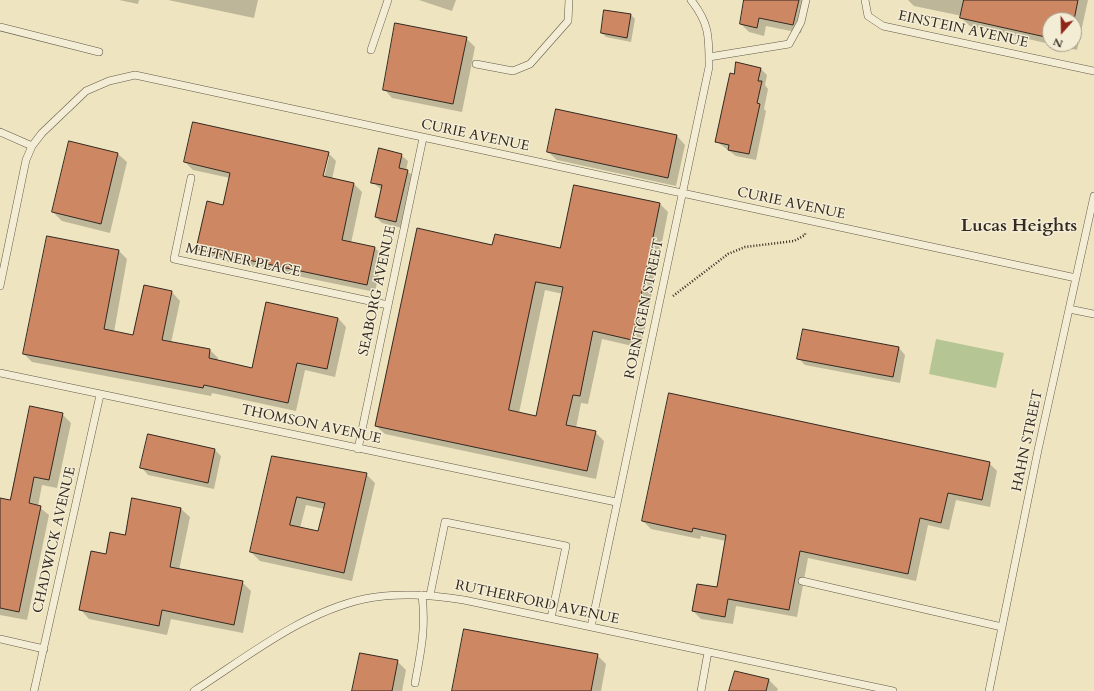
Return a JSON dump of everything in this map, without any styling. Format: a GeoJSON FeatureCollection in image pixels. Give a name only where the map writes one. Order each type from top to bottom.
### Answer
{"type":"FeatureCollection","features":[{"type":"Feature","properties":{"kind":"lane"},"geometry":{"type":"LineString","coordinates":[[371,50],[388,0]]}},
{"type":"Feature","properties":{"kind":"lane"},"geometry":{"type":"LineString","coordinates":[[476,64],[513,71],[530,64],[568,21],[569,0]]}},
{"type":"Feature","properties":{"kind":"lane","name":"ROENTGEN STREET"},"geometry":{"type":"LineString","coordinates":[[591,627],[616,502],[709,67],[710,38],[701,12],[691,0]]}},
{"type":"Feature","properties":{"kind":"lane"},"geometry":{"type":"LineString","coordinates":[[709,57],[789,44],[801,22],[806,0]]}},
{"type":"Feature","properties":{"kind":"lane","name":"EINSTEIN AVENUE"},"geometry":{"type":"LineString","coordinates":[[865,0],[868,16],[883,26],[1094,71]]}},
{"type":"Feature","properties":{"kind":"lane"},"geometry":{"type":"LineString","coordinates":[[0,27],[99,52]]}},
{"type":"Feature","properties":{"kind":"lane","name":"CURIE AVENUE"},"geometry":{"type":"LineString","coordinates":[[0,286],[26,160],[32,146],[42,133],[86,91],[110,81],[135,75],[1076,278]]}},
{"type":"Feature","properties":{"kind":"lane"},"geometry":{"type":"LineString","coordinates":[[0,132],[32,146]]}},
{"type":"Feature","properties":{"kind":"lane","name":"SEABORG AVENUE"},"geometry":{"type":"LineString","coordinates":[[358,448],[423,138]]}},
{"type":"Feature","properties":{"kind":"lane","name":"MEITNER PLACE"},"geometry":{"type":"LineString","coordinates":[[191,178],[174,259],[388,305]]}},
{"type":"Feature","properties":{"kind":"lane","name":"HAHN STREET"},"geometry":{"type":"LineString","coordinates":[[989,691],[1094,196]]}},
{"type":"Feature","properties":{"kind":"lane"},"geometry":{"type":"LineString","coordinates":[[1069,309],[1094,314]]}},
{"type":"Feature","properties":{"kind":"lane","name":"THOMSON AVENUE"},"geometry":{"type":"LineString","coordinates":[[0,373],[616,502]]}},
{"type":"Feature","properties":{"kind":"lane","name":"CHADWICK AVENUE"},"geometry":{"type":"LineString","coordinates":[[34,691],[100,395]]}},
{"type":"Feature","properties":{"kind":"lane"},"geometry":{"type":"LineString","coordinates":[[430,595],[445,522],[566,546],[551,618]]}},
{"type":"Feature","properties":{"kind":"lane"},"geometry":{"type":"LineString","coordinates":[[802,581],[1002,627]]}},
{"type":"Feature","properties":{"kind":"lane","name":"RUTHERFORD AVENUE"},"geometry":{"type":"LineString","coordinates":[[194,691],[313,616],[365,599],[394,595],[430,595],[464,600],[893,691]]}},
{"type":"Feature","properties":{"kind":"lane"},"geometry":{"type":"LineString","coordinates":[[415,683],[424,633],[425,618],[422,595]]}},
{"type":"Feature","properties":{"kind":"lane"},"geometry":{"type":"LineString","coordinates":[[0,639],[44,649]]}},
{"type":"Feature","properties":{"kind":"lane"},"geometry":{"type":"LineString","coordinates":[[701,691],[708,652]]}},
{"type":"Feature","properties":{"kind":"path"},"geometry":{"type":"LineString","coordinates":[[659,306],[728,254],[745,247],[794,242],[805,235],[808,220]]}},
{"type":"Feature","properties":{"kind":"green space"},"geometry":{"type":"Polygon","coordinates":[[[936,339],[1004,353],[996,388],[929,374],[936,339]]]}},
{"type":"Feature","properties":{"kind":"building"},"geometry":{"type":"Polygon","coordinates":[[[744,0],[799,0],[793,25],[759,18],[757,28],[740,24],[744,0]]]}},
{"type":"Feature","properties":{"kind":"building"},"geometry":{"type":"Polygon","coordinates":[[[964,0],[1078,0],[1076,12],[1042,12],[1042,36],[960,18],[964,0]]]}},
{"type":"Feature","properties":{"kind":"building"},"geometry":{"type":"Polygon","coordinates":[[[604,10],[631,14],[627,38],[601,33],[604,10]]]}},
{"type":"Feature","properties":{"kind":"building"},"geometry":{"type":"Polygon","coordinates":[[[395,23],[467,37],[453,104],[383,90],[395,23]]]}},
{"type":"Feature","properties":{"kind":"building"},"geometry":{"type":"Polygon","coordinates":[[[736,62],[761,68],[758,81],[762,81],[757,103],[760,104],[749,154],[728,150],[729,145],[715,142],[730,73],[734,74],[736,62]]]}},
{"type":"Feature","properties":{"kind":"building"},"geometry":{"type":"Polygon","coordinates":[[[556,109],[677,135],[668,178],[547,152],[556,109]]]}},
{"type":"Feature","properties":{"kind":"building"},"geometry":{"type":"Polygon","coordinates":[[[193,122],[329,152],[323,176],[354,183],[342,240],[375,247],[367,285],[196,249],[207,201],[223,205],[230,173],[184,162],[193,122]]]}},
{"type":"Feature","properties":{"kind":"building"},"geometry":{"type":"Polygon","coordinates":[[[69,141],[118,153],[101,224],[52,212],[69,141]]]}},
{"type":"Feature","properties":{"kind":"building"},"geometry":{"type":"Polygon","coordinates":[[[379,148],[402,154],[399,168],[408,170],[396,222],[375,217],[382,185],[371,183],[379,148]]]}},
{"type":"Feature","properties":{"kind":"building"},"geometry":{"type":"Polygon","coordinates":[[[574,185],[660,203],[632,340],[593,331],[580,396],[573,395],[566,425],[596,431],[587,471],[375,426],[417,228],[492,245],[495,234],[560,248],[574,185]],[[536,282],[509,410],[536,416],[563,287],[536,282]]]}},
{"type":"Feature","properties":{"kind":"building"},"geometry":{"type":"Polygon","coordinates":[[[47,236],[119,250],[104,329],[133,335],[144,285],[172,291],[162,340],[210,349],[209,358],[252,368],[266,302],[338,318],[327,369],[297,363],[288,403],[204,385],[203,388],[23,354],[47,236]]]}},
{"type":"Feature","properties":{"kind":"building"},"geometry":{"type":"Polygon","coordinates":[[[803,329],[899,347],[893,377],[797,359],[803,329]]]}},
{"type":"Feature","properties":{"kind":"building"},"geometry":{"type":"Polygon","coordinates":[[[669,393],[990,462],[982,500],[948,493],[941,523],[920,518],[908,574],[800,551],[789,610],[728,599],[725,617],[692,611],[697,584],[717,587],[726,535],[693,528],[692,532],[642,521],[669,393]]]}},
{"type":"Feature","properties":{"kind":"building"},"geometry":{"type":"Polygon","coordinates":[[[30,406],[63,413],[49,480],[34,477],[29,503],[41,506],[19,612],[0,608],[0,498],[10,500],[30,406]]]}},
{"type":"Feature","properties":{"kind":"building"},"geometry":{"type":"Polygon","coordinates":[[[148,434],[215,449],[208,483],[140,468],[148,434]]]}},
{"type":"Feature","properties":{"kind":"building"},"geometry":{"type":"Polygon","coordinates":[[[272,456],[367,473],[344,573],[250,552],[272,456]],[[297,497],[290,525],[318,531],[325,503],[297,497]]]}},
{"type":"Feature","properties":{"kind":"building"},"geometry":{"type":"Polygon","coordinates":[[[132,498],[181,508],[170,567],[243,581],[234,625],[162,610],[159,626],[79,610],[91,551],[106,554],[110,532],[125,535],[132,498]]]}},
{"type":"Feature","properties":{"kind":"building"},"geometry":{"type":"Polygon","coordinates":[[[464,629],[598,654],[591,691],[452,691],[464,629]]]}},
{"type":"Feature","properties":{"kind":"building"},"geometry":{"type":"Polygon","coordinates":[[[360,653],[398,660],[392,691],[352,691],[360,653]]]}},
{"type":"Feature","properties":{"kind":"building"},"geometry":{"type":"Polygon","coordinates":[[[735,671],[769,679],[766,691],[729,691],[735,671]]]}},
{"type":"Feature","properties":{"kind":"district","name":"Lucas Heights"},"geometry":{"type":"Point","coordinates":[1019,227]}}]}
